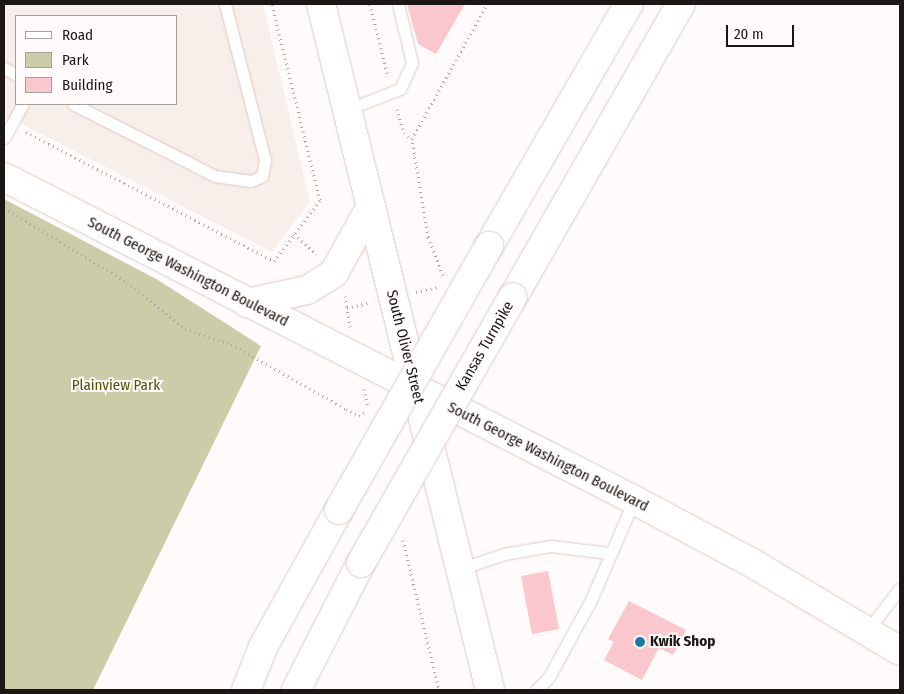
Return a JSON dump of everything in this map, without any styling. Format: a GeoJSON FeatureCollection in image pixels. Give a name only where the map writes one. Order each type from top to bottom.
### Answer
{"type":"FeatureCollection","features":[{"type":"Feature","properties":{"kind":"main road","name":"South Oliver Street"},"geometry":{"type":"LineString","coordinates":[[321,4],[490,690]]}},
{"type":"Feature","properties":{"kind":"main road"},"geometry":{"type":"LineString","coordinates":[[246,690],[263,647],[339,510],[629,4]]}},
{"type":"Feature","properties":{"kind":"main road","name":"Kansas Turnpike"},"geometry":{"type":"LineString","coordinates":[[296,690],[361,563],[681,4]]}},
{"type":"Feature","properties":{"kind":"main road","name":"South George Washington Boulevard"},"geometry":{"type":"LineString","coordinates":[[4,177],[634,500],[868,631],[900,651]]}},
{"type":"Feature","properties":{"kind":"main road"},"geometry":{"type":"LineString","coordinates":[[247,303],[307,290],[334,273],[370,208]]}},
{"type":"Feature","properties":{"kind":"lane"},"geometry":{"type":"LineString","coordinates":[[75,105],[214,176],[251,181],[262,176],[265,160],[226,4]]}},
{"type":"Feature","properties":{"kind":"lane"},"geometry":{"type":"LineString","coordinates":[[346,110],[400,89],[412,63],[398,4]]}},
{"type":"Feature","properties":{"kind":"lane"},"geometry":{"type":"LineString","coordinates":[[4,68],[15,74]]}},
{"type":"Feature","properties":{"kind":"lane"},"geometry":{"type":"LineString","coordinates":[[4,138],[22,105]]}},
{"type":"Feature","properties":{"kind":"lane"},"geometry":{"type":"LineString","coordinates":[[536,690],[549,677],[591,600],[609,553],[634,500]]}},
{"type":"Feature","properties":{"kind":"lane"},"geometry":{"type":"LineString","coordinates":[[459,569],[504,554],[551,546],[609,553]]}},
{"type":"Feature","properties":{"kind":"lane"},"geometry":{"type":"LineString","coordinates":[[868,631],[900,588]]}},
{"type":"Feature","properties":{"kind":"path"},"geometry":{"type":"LineString","coordinates":[[430,289],[447,285],[428,237],[412,139],[487,4]]}},
{"type":"Feature","properties":{"kind":"path"},"geometry":{"type":"LineString","coordinates":[[4,208],[127,282],[185,329],[231,344],[359,416],[369,409],[373,417]]}},
{"type":"Feature","properties":{"kind":"path"},"geometry":{"type":"LineString","coordinates":[[294,234],[321,259]]}},
{"type":"Feature","properties":{"kind":"path"},"geometry":{"type":"LineString","coordinates":[[349,322],[347,308],[355,306]]}},
{"type":"Feature","properties":{"kind":"path"},"geometry":{"type":"LineString","coordinates":[[400,530],[439,690]]}},
{"type":"Feature","properties":{"kind":"shaded area"},"geometry":{"type":"Polygon","coordinates":[[[4,4],[263,4],[310,202],[272,252],[4,115],[4,4]]]}},
{"type":"Feature","properties":{"kind":"green space","name":"Plainview Park"},"geometry":{"type":"Polygon","coordinates":[[[4,199],[158,280],[261,346],[93,690],[4,690],[4,199]]]}},
{"type":"Feature","properties":{"kind":"building"},"geometry":{"type":"Polygon","coordinates":[[[407,4],[465,4],[436,54],[418,44],[407,4]]]}},
{"type":"Feature","properties":{"kind":"building"},"geometry":{"type":"Polygon","coordinates":[[[548,571],[559,629],[532,634],[521,576],[548,571]]]}},
{"type":"Feature","properties":{"kind":"building"},"geometry":{"type":"Polygon","coordinates":[[[629,601],[686,630],[673,655],[659,648],[642,680],[604,660],[614,642],[608,639],[629,601]]]}},
{"type":"Feature","properties":{"kind":"place","name":"Kwik Shop"},"geometry":{"type":"Point","coordinates":[640,642]}}]}
